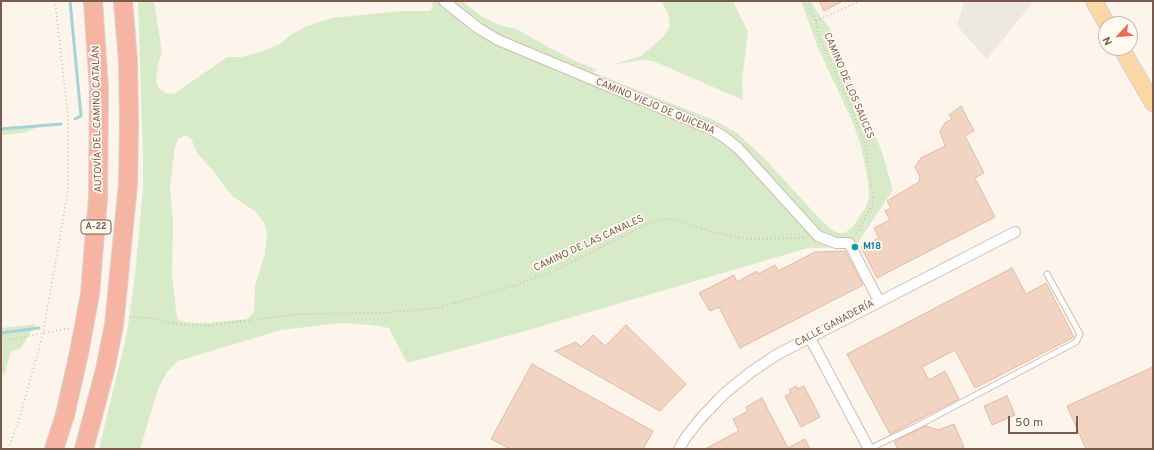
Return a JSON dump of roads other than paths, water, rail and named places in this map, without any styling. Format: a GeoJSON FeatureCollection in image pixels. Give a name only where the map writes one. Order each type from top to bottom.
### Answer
{"type":"FeatureCollection","features":[{"type":"Feature","properties":{"kind":"highway","name":"AUTOVÍA DEL CAMINO CATALÁN"},"geometry":{"type":"LineString","coordinates":[[54,449],[65,415],[90,294],[98,198],[100,112],[97,36],[93,1]]}},
{"type":"Feature","properties":{"kind":"highway","name":"A-22"},"geometry":{"type":"LineString","coordinates":[[84,449],[105,370],[114,325],[128,184],[129,116],[123,1]]}},
{"type":"Feature","properties":{"kind":"main road"},"geometry":{"type":"LineString","coordinates":[[1094,1],[1102,16]]}},
{"type":"Feature","properties":{"kind":"main road"},"geometry":{"type":"LineString","coordinates":[[1126,56],[1153,104]]}},
{"type":"Feature","properties":{"kind":"street","name":"CAMINO VIEJO DE QUICENA"},"geometry":{"type":"LineString","coordinates":[[444,1],[478,28],[498,40],[711,130],[724,137],[738,148],[818,236],[836,243],[849,243],[879,301]]}},
{"type":"Feature","properties":{"kind":"street","name":"CALLE GANADERÍA"},"geometry":{"type":"LineString","coordinates":[[679,449],[698,423],[725,393],[751,372],[778,354],[1016,232]]}},
{"type":"Feature","properties":{"kind":"street"},"geometry":{"type":"LineString","coordinates":[[810,338],[869,449]]}},
{"type":"Feature","properties":{"kind":"lane"},"geometry":{"type":"LineString","coordinates":[[869,449],[931,419],[1076,342],[1080,334],[1046,274]]}},
{"type":"Feature","properties":{"kind":"waterway"},"geometry":{"type":"LineString","coordinates":[[70,1],[81,116],[75,119]]}},
{"type":"Feature","properties":{"kind":"waterway"},"geometry":{"type":"LineString","coordinates":[[1,129],[61,124]]}},
{"type":"Feature","properties":{"kind":"waterway"},"geometry":{"type":"LineString","coordinates":[[1,333],[39,328]]}},
{"type":"Feature","properties":{"kind":"place","name":"M18"},"geometry":{"type":"Point","coordinates":[855,247]}}]}
